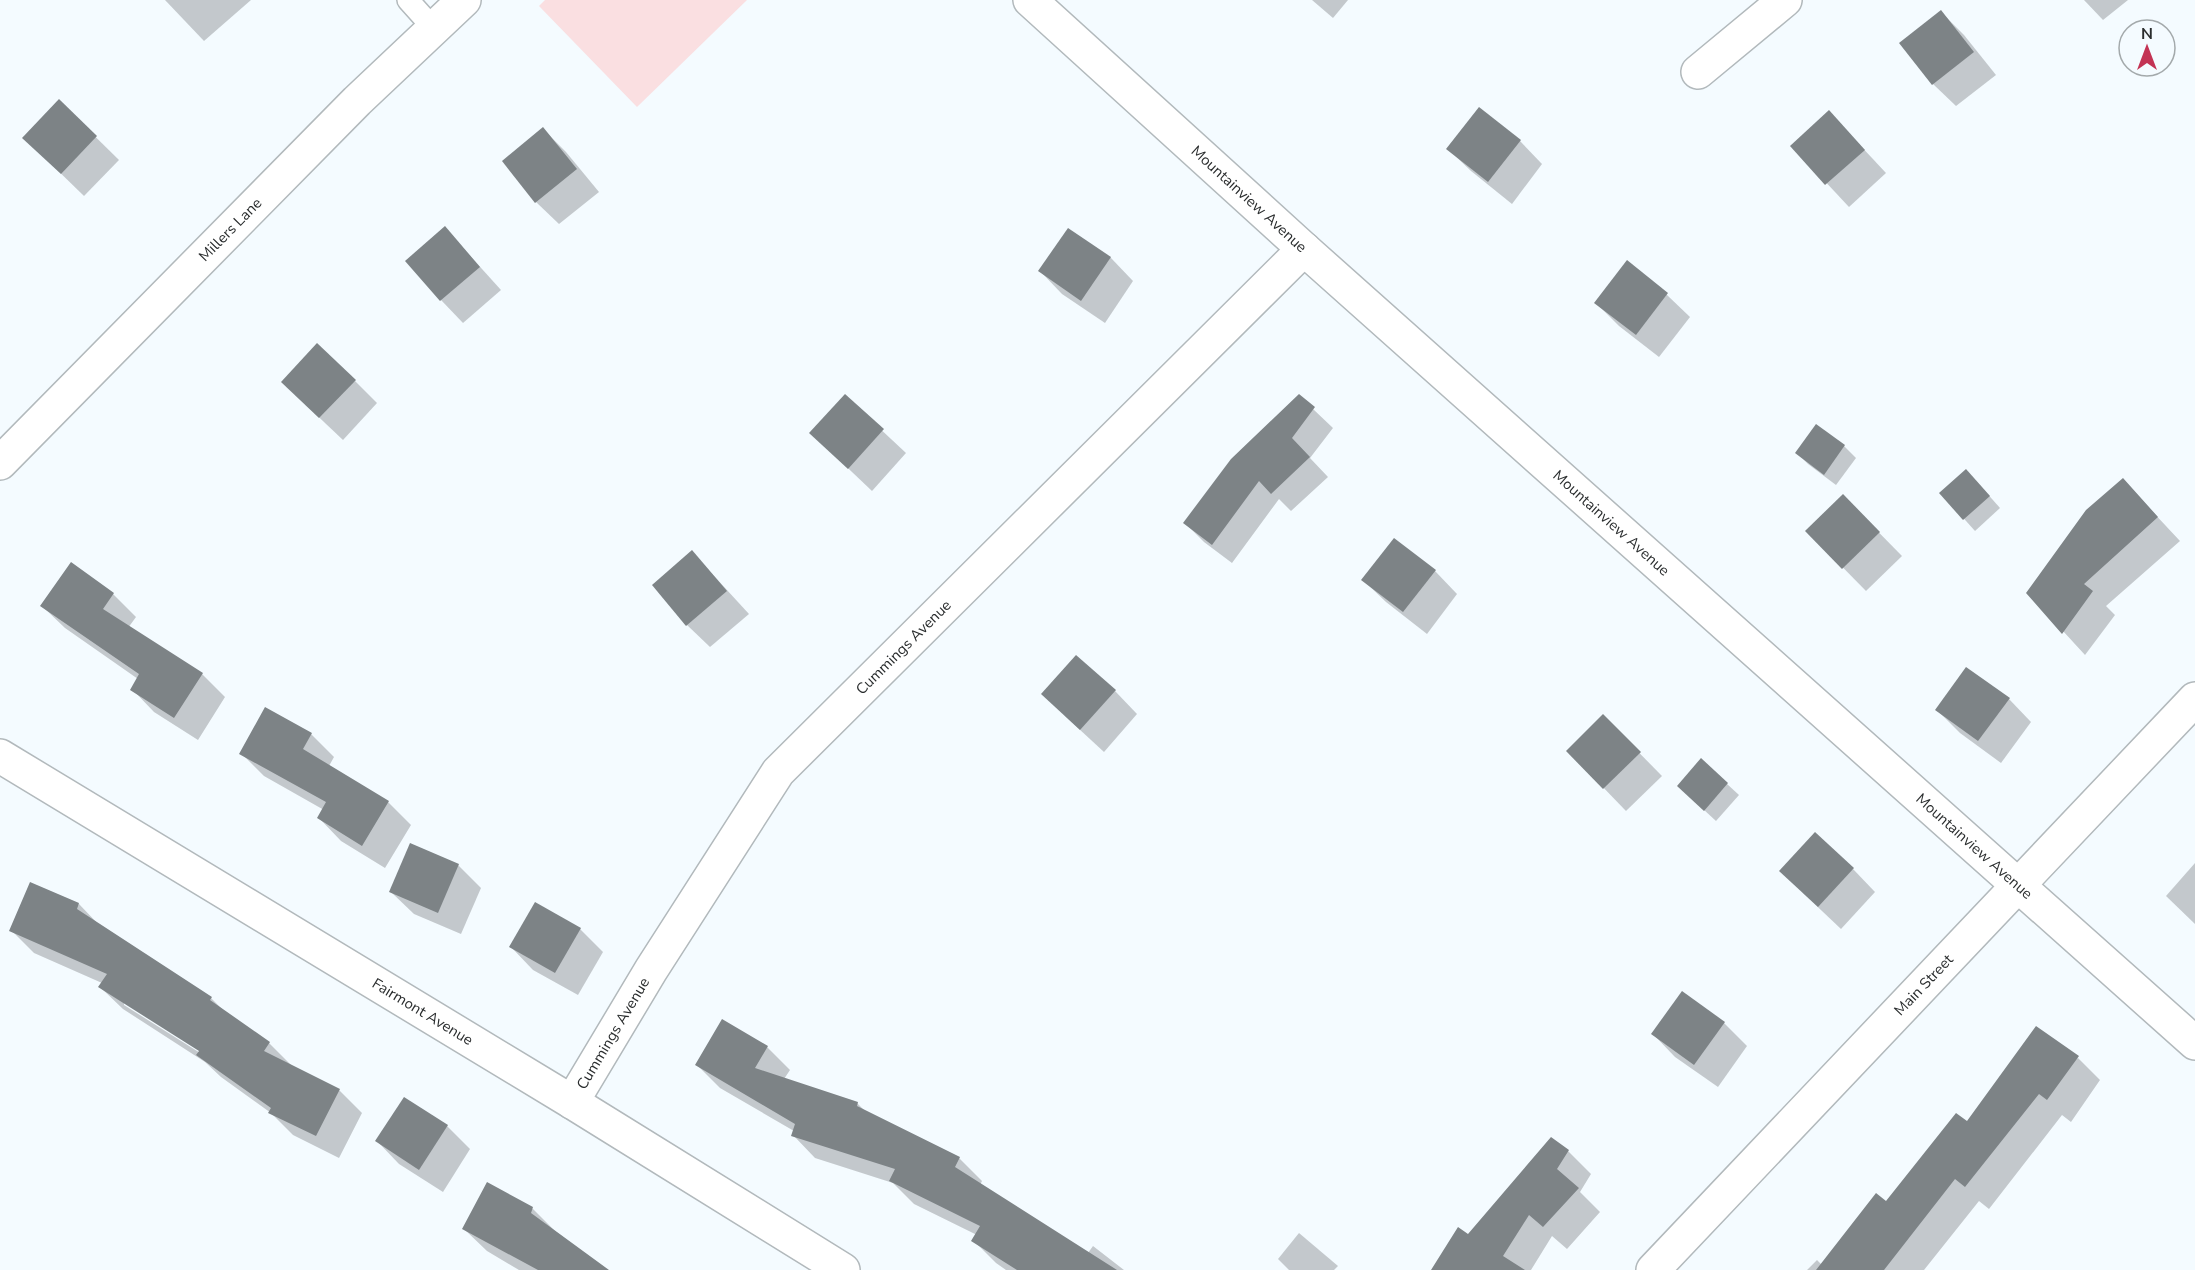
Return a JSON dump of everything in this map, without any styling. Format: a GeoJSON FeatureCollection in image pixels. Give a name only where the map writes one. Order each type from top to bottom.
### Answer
{"type":"FeatureCollection","features":[{"type":"Feature","properties":{"kind":"street","name":"Millers Lane"},"geometry":{"type":"LineString","coordinates":[[0,463],[357,100],[464,0]]}},
{"type":"Feature","properties":{"kind":"street","name":"Mountainview Avenue"},"geometry":{"type":"LineString","coordinates":[[1030,0],[1304,249],[2195,1043]]}},
{"type":"Feature","properties":{"kind":"street"},"geometry":{"type":"LineString","coordinates":[[1698,72],[1785,0]]}},
{"type":"Feature","properties":{"kind":"street","name":"Cummings Avenue"},"geometry":{"type":"LineString","coordinates":[[572,1102],[651,970],[778,772],[1304,249]]}},
{"type":"Feature","properties":{"kind":"street","name":"Main Street"},"geometry":{"type":"LineString","coordinates":[[1653,1270],[2195,699]]}},
{"type":"Feature","properties":{"kind":"street","name":"Fairmont Avenue"},"geometry":{"type":"LineString","coordinates":[[0,756],[572,1102],[843,1270]]}},
{"type":"Feature","properties":{"kind":"lane"},"geometry":{"type":"LineString","coordinates":[[408,0],[434,29]]}},
{"type":"Feature","properties":{"kind":"shaded area"},"geometry":{"type":"Polygon","coordinates":[[[545,0],[747,0],[637,107],[539,6],[545,0]]]}},
{"type":"Feature","properties":{"kind":"building"},"geometry":{"type":"Polygon","coordinates":[[[1941,10],[1974,52],[1932,85],[1899,43],[1941,10]]]}},
{"type":"Feature","properties":{"kind":"building"},"geometry":{"type":"Polygon","coordinates":[[[59,99],[97,136],[61,174],[22,138],[59,99]]]}},
{"type":"Feature","properties":{"kind":"building"},"geometry":{"type":"Polygon","coordinates":[[[1479,107],[1521,140],[1488,182],[1446,149],[1479,107]]]}},
{"type":"Feature","properties":{"kind":"building"},"geometry":{"type":"Polygon","coordinates":[[[1829,110],[1865,150],[1825,185],[1790,146],[1829,110]]]}},
{"type":"Feature","properties":{"kind":"building"},"geometry":{"type":"Polygon","coordinates":[[[543,127],[577,169],[535,203],[502,161],[543,127]]]}},
{"type":"Feature","properties":{"kind":"building"},"geometry":{"type":"Polygon","coordinates":[[[445,226],[480,267],[440,301],[405,261],[445,226]]]}},
{"type":"Feature","properties":{"kind":"building"},"geometry":{"type":"Polygon","coordinates":[[[1068,228],[1111,257],[1081,301],[1038,271],[1068,228]]]}},
{"type":"Feature","properties":{"kind":"building"},"geometry":{"type":"Polygon","coordinates":[[[1627,260],[1668,293],[1636,335],[1594,303],[1627,260]]]}},
{"type":"Feature","properties":{"kind":"building"},"geometry":{"type":"Polygon","coordinates":[[[317,343],[356,380],[319,418],[281,382],[317,343]]]}},
{"type":"Feature","properties":{"kind":"building"},"geometry":{"type":"Polygon","coordinates":[[[845,394],[884,429],[848,469],[809,433],[845,394]]]}},
{"type":"Feature","properties":{"kind":"building"},"geometry":{"type":"Polygon","coordinates":[[[1299,394],[1315,407],[1292,438],[1310,457],[1271,494],[1259,481],[1212,545],[1183,523],[1231,459],[1299,394]]]}},
{"type":"Feature","properties":{"kind":"building"},"geometry":{"type":"Polygon","coordinates":[[[1816,424],[1845,445],[1824,475],[1795,453],[1816,424]]]}},
{"type":"Feature","properties":{"kind":"building"},"geometry":{"type":"Polygon","coordinates":[[[1966,469],[1990,496],[1963,520],[1939,493],[1966,469]]]}},
{"type":"Feature","properties":{"kind":"building"},"geometry":{"type":"Polygon","coordinates":[[[2123,478],[2158,517],[2084,584],[2093,591],[2062,634],[2026,593],[2086,510],[2123,478]]]}},
{"type":"Feature","properties":{"kind":"building"},"geometry":{"type":"Polygon","coordinates":[[[1843,494],[1880,532],[1842,569],[1805,531],[1843,494]]]}},
{"type":"Feature","properties":{"kind":"building"},"geometry":{"type":"Polygon","coordinates":[[[1394,538],[1436,570],[1403,612],[1361,580],[1394,538]]]}},
{"type":"Feature","properties":{"kind":"building"},"geometry":{"type":"Polygon","coordinates":[[[692,550],[727,591],[686,626],[652,585],[692,550]]]}},
{"type":"Feature","properties":{"kind":"building"},"geometry":{"type":"Polygon","coordinates":[[[71,562],[114,593],[103,609],[203,673],[174,718],[130,690],[139,674],[40,606],[71,562]]]}},
{"type":"Feature","properties":{"kind":"building"},"geometry":{"type":"Polygon","coordinates":[[[1076,655],[1116,690],[1080,730],[1041,694],[1076,655]]]}},
{"type":"Feature","properties":{"kind":"building"},"geometry":{"type":"Polygon","coordinates":[[[1966,667],[2010,698],[1978,741],[1935,710],[1966,667]]]}},
{"type":"Feature","properties":{"kind":"building"},"geometry":{"type":"Polygon","coordinates":[[[265,707],[312,733],[303,749],[389,801],[362,846],[317,818],[326,802],[239,754],[265,707]]]}},
{"type":"Feature","properties":{"kind":"building"},"geometry":{"type":"Polygon","coordinates":[[[1603,714],[1641,752],[1603,789],[1566,751],[1603,714]]]}},
{"type":"Feature","properties":{"kind":"building"},"geometry":{"type":"Polygon","coordinates":[[[1701,758],[1728,783],[1704,811],[1677,786],[1701,758]]]}},
{"type":"Feature","properties":{"kind":"building"},"geometry":{"type":"Polygon","coordinates":[[[1815,832],[1854,868],[1818,907],[1779,871],[1815,832]]]}},
{"type":"Feature","properties":{"kind":"building"},"geometry":{"type":"Polygon","coordinates":[[[410,843],[459,864],[438,913],[389,892],[410,843]]]}},
{"type":"Feature","properties":{"kind":"building"},"geometry":{"type":"Polygon","coordinates":[[[30,882],[79,903],[77,909],[212,997],[210,1000],[270,1042],[264,1051],[340,1089],[316,1136],[268,1113],[271,1108],[196,1055],[199,1051],[98,987],[107,974],[9,931],[30,882]]]}},
{"type":"Feature","properties":{"kind":"building"},"geometry":{"type":"Polygon","coordinates":[[[535,902],[581,928],[555,973],[509,947],[535,902]]]}},
{"type":"Feature","properties":{"kind":"building"},"geometry":{"type":"Polygon","coordinates":[[[1682,991],[1725,1022],[1694,1065],[1651,1034],[1682,991]]]}},
{"type":"Feature","properties":{"kind":"building"},"geometry":{"type":"Polygon","coordinates":[[[722,1019],[768,1046],[755,1068],[858,1102],[857,1106],[960,1157],[955,1167],[1117,1270],[1017,1270],[971,1241],[980,1226],[889,1181],[895,1169],[791,1136],[795,1124],[695,1065],[722,1019]]]}},
{"type":"Feature","properties":{"kind":"building"},"geometry":{"type":"Polygon","coordinates":[[[2036,1026],[2079,1056],[2047,1100],[2039,1094],[1965,1187],[1955,1179],[1884,1270],[1816,1270],[1876,1193],[1886,1201],[1956,1113],[1967,1121],[2036,1026]]]}},
{"type":"Feature","properties":{"kind":"building"},"geometry":{"type":"Polygon","coordinates":[[[404,1097],[448,1125],[419,1170],[375,1141],[404,1097]]]}},
{"type":"Feature","properties":{"kind":"building"},"geometry":{"type":"Polygon","coordinates":[[[1551,1137],[1569,1150],[1557,1169],[1579,1188],[1543,1227],[1529,1215],[1503,1256],[1525,1270],[1431,1270],[1458,1227],[1468,1234],[1551,1137]]]}},
{"type":"Feature","properties":{"kind":"building"},"geometry":{"type":"Polygon","coordinates":[[[487,1182],[533,1207],[531,1213],[609,1270],[538,1270],[462,1229],[487,1182]]]}}]}
